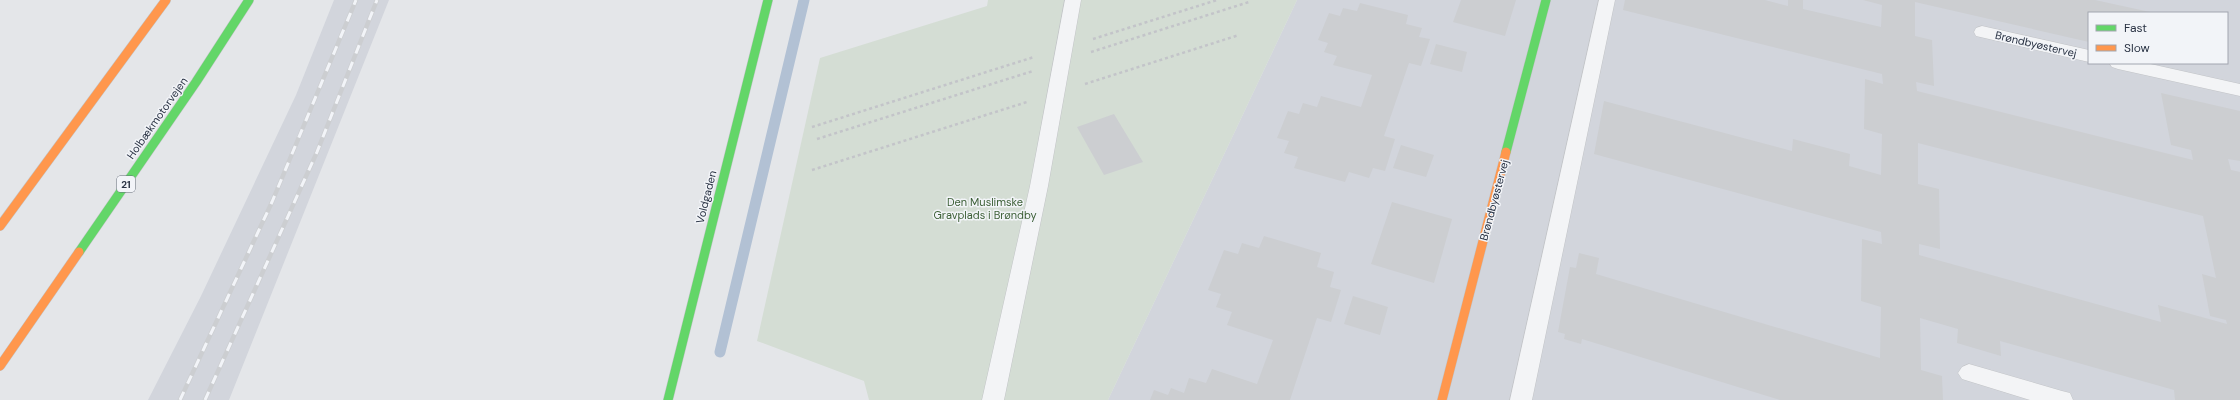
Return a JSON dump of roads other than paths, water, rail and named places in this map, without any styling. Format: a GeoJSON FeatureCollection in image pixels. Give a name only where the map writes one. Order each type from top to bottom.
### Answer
{"type":"FeatureCollection","features":[{"type":"Feature","properties":{"kind":"main road"},"geometry":{"type":"LineString","coordinates":[[0,226],[166,0]]}},
{"type":"Feature","properties":{"kind":"main road","name":"Holbækmotorvejen"},"geometry":{"type":"LineString","coordinates":[[0,366],[196,82],[249,0]]}},
{"type":"Feature","properties":{"kind":"main road","name":"Voldgaden"},"geometry":{"type":"LineString","coordinates":[[668,400],[768,0]]}},
{"type":"Feature","properties":{"kind":"main road","name":"Brøndbyøstervej"},"geometry":{"type":"LineString","coordinates":[[1442,400],[1546,0]]}},
{"type":"Feature","properties":{"kind":"lane"},"geometry":{"type":"LineString","coordinates":[[993,400],[1039,186],[1073,0]]}},
{"type":"Feature","properties":{"kind":"lane"},"geometry":{"type":"LineString","coordinates":[[1521,400],[1607,0]]}},
{"type":"Feature","properties":{"kind":"lane","name":"Brøndbyøstervej"},"geometry":{"type":"LineString","coordinates":[[1982,32],[2088,56]]}},
{"type":"Feature","properties":{"kind":"lane"},"geometry":{"type":"LineString","coordinates":[[2123,64],[2240,90]]}},
{"type":"Feature","properties":{"kind":"lane"},"geometry":{"type":"LineString","coordinates":[[1969,373],[2062,400]]}},
{"type":"Feature","properties":{"kind":"waterway"},"geometry":{"type":"LineString","coordinates":[[720,352],[804,0]]}},
{"type":"Feature","properties":{"kind":"railway"},"geometry":{"type":"LineString","coordinates":[[180,400],[272,202],[356,0]]}},
{"type":"Feature","properties":{"kind":"railway"},"geometry":{"type":"LineString","coordinates":[[205,400],[317,152],[377,0]]}},
{"type":"Feature","properties":{"kind":"park label","name":"Den Muslimske Gravplads i Brøndby"},"geometry":{"type":"Point","coordinates":[985,208]}}]}
